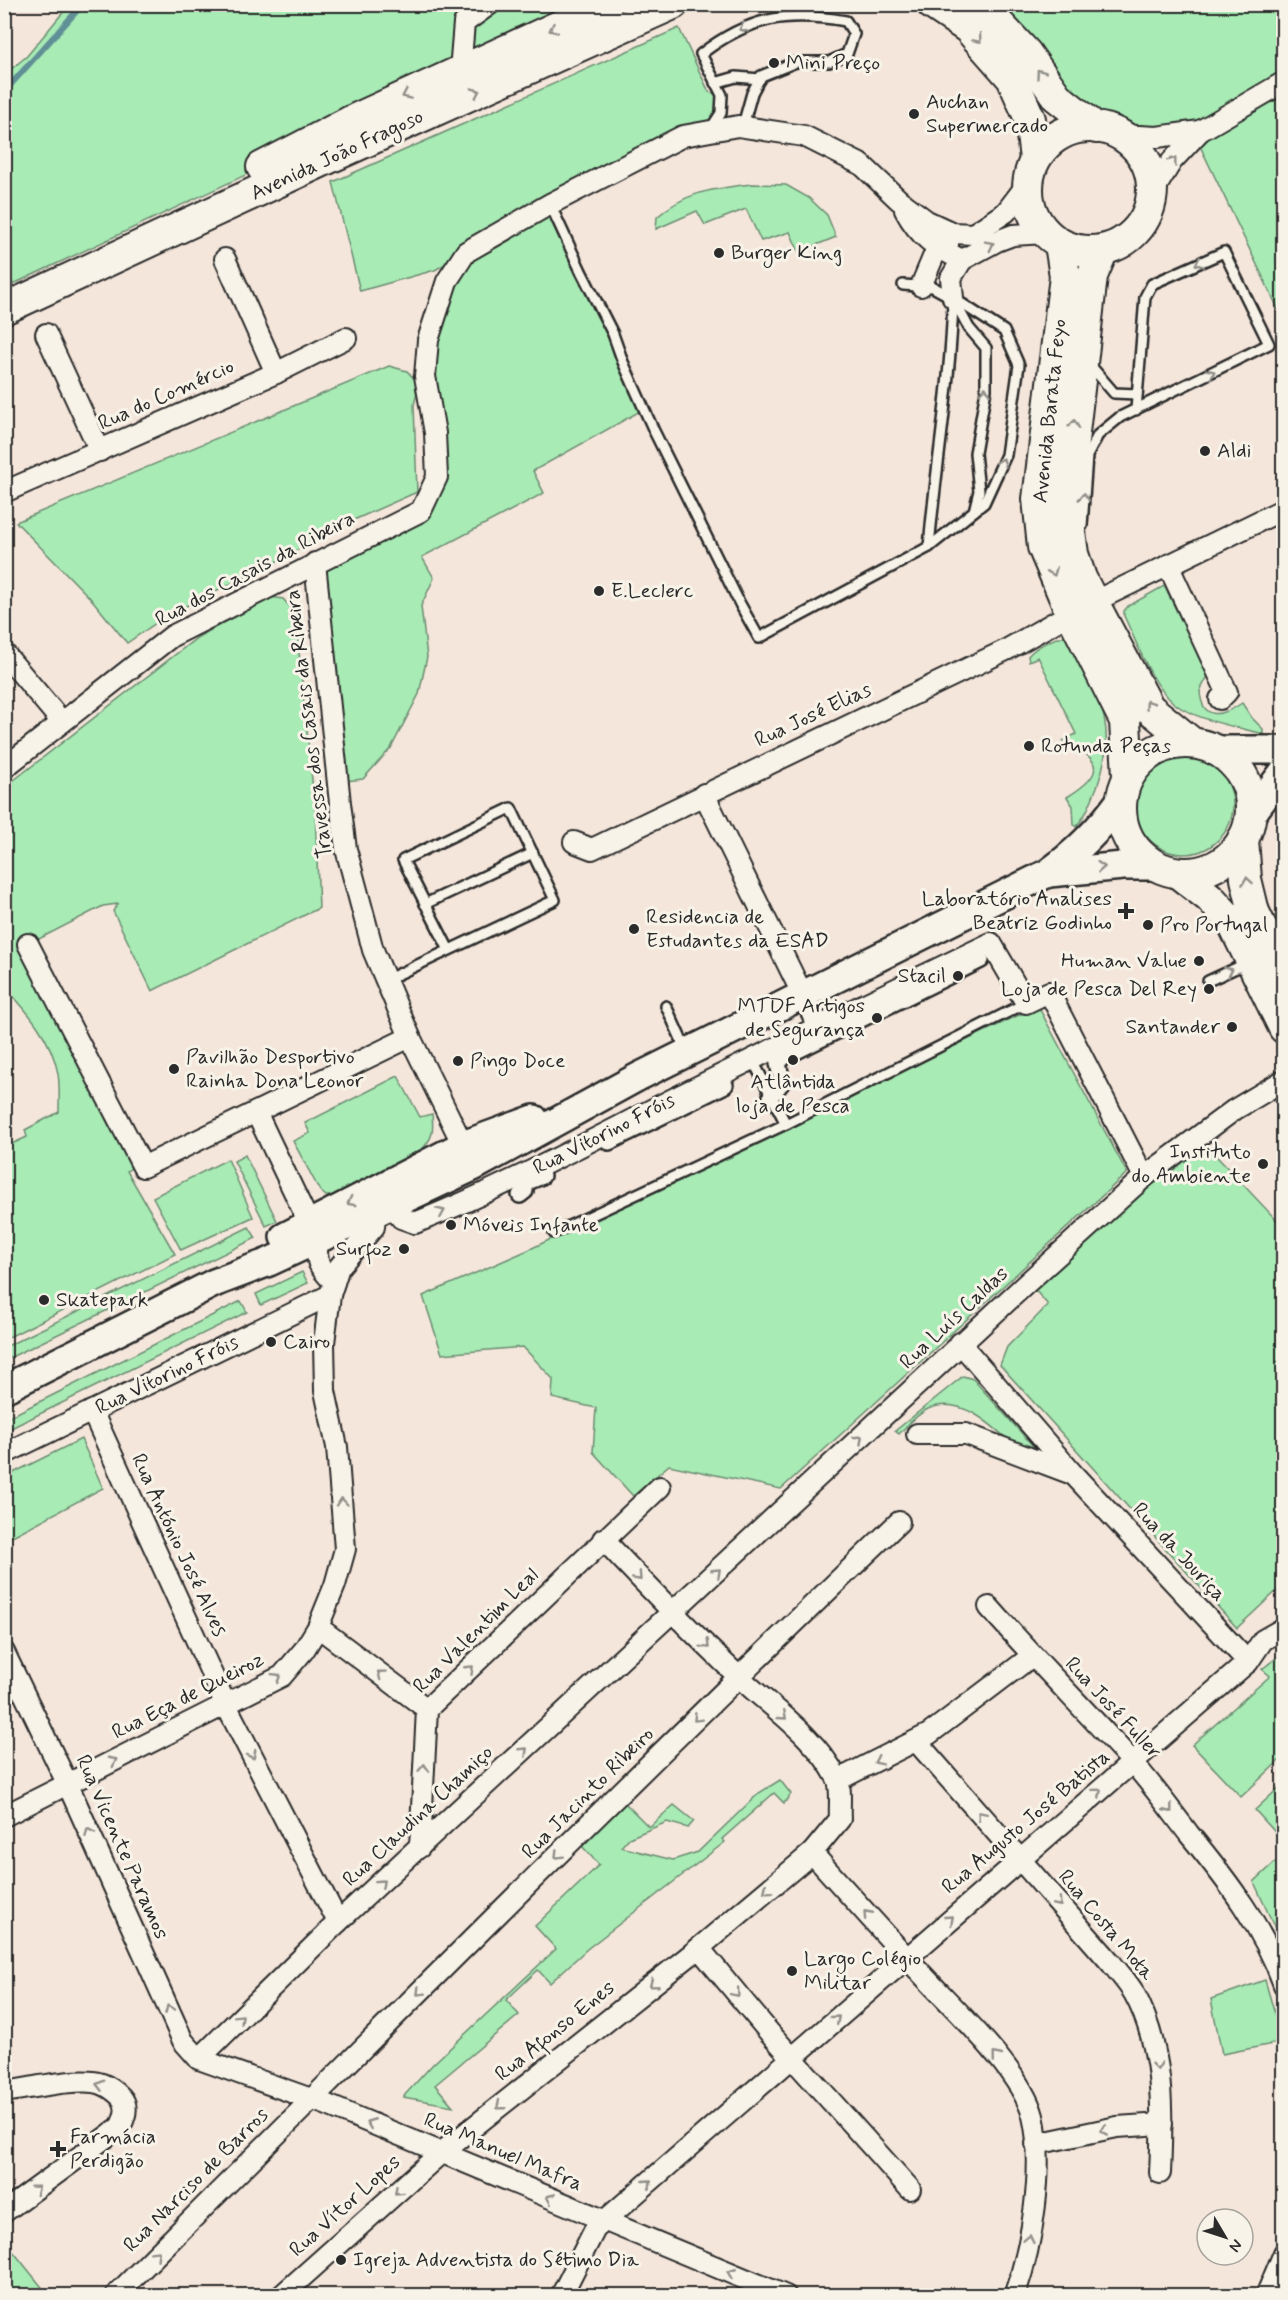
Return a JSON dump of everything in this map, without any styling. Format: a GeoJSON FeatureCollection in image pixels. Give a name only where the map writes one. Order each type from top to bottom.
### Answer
{"type":"FeatureCollection","features":[{"type":"Feature","properties":{"kind":"main road","name":"Avenida João Fragoso"},"geometry":{"type":"LineString","coordinates":[[4,288],[274,162],[349,122],[607,4]]}},
{"type":"Feature","properties":{"kind":"main road","name":"Avenida João Fragoso"},"geometry":{"type":"LineString","coordinates":[[4,309],[327,159],[672,4]]}},
{"type":"Feature","properties":{"kind":"main road"},"geometry":{"type":"LineString","coordinates":[[932,4],[969,28],[1011,78],[1030,119],[1032,171],[1028,201],[1034,218],[1052,239],[1083,252],[1116,246],[1137,229],[1149,208],[1151,178],[1145,160],[1134,146],[1057,97],[1026,53],[978,4]]}},
{"type":"Feature","properties":{"kind":"main road"},"geometry":{"type":"LineString","coordinates":[[1032,171],[1042,149],[1061,134],[1078,129],[1108,131]]}},
{"type":"Feature","properties":{"kind":"main road","name":"Avenida Barata Feyo"},"geometry":{"type":"LineString","coordinates":[[1052,239],[1065,276],[1038,499],[1043,547],[1149,708],[1205,746]]}},
{"type":"Feature","properties":{"kind":"main road","name":"Avenida Barata Feyo"},"geometry":{"type":"LineString","coordinates":[[1103,250],[1092,276],[1066,502],[1073,554],[1081,578],[1082,607],[1125,721],[1124,788]]}},
{"type":"Feature","properties":{"kind":"main road"},"geometry":{"type":"LineString","coordinates":[[1284,750],[1173,743],[1155,750],[1140,761],[1124,788],[1121,820],[1127,838],[1139,854],[1210,898],[1232,922],[1284,1028]]}},
{"type":"Feature","properties":{"kind":"main road"},"geometry":{"type":"LineString","coordinates":[[1205,746],[1233,762],[1244,777],[1250,795],[1246,879],[1254,912],[1284,974]]}},
{"type":"Feature","properties":{"kind":"main road"},"geometry":{"type":"LineString","coordinates":[[1166,869],[1198,872],[1216,866],[1232,855],[1247,827],[1284,771]]}},
{"type":"Feature","properties":{"kind":"main road","name":"Rua Vitorino Fróis"},"geometry":{"type":"LineString","coordinates":[[314,1231],[803,997],[1048,873],[1076,852],[1099,830],[1124,788]]}},
{"type":"Feature","properties":{"kind":"main road","name":"Rua Vitorino Fróis"},"geometry":{"type":"LineString","coordinates":[[1048,873],[1123,866],[1166,869]]}},
{"type":"Feature","properties":{"kind":"main road","name":"Rua Vitorino Fróis"},"geometry":{"type":"LineString","coordinates":[[4,1389],[214,1283],[261,1250],[384,1209],[469,1156]]}},
{"type":"Feature","properties":{"kind":"street"},"geometry":{"type":"LineString","coordinates":[[460,71],[464,23],[490,4]]}},
{"type":"Feature","properties":{"kind":"street"},"geometry":{"type":"LineString","coordinates":[[1151,195],[1172,161],[1200,131],[1284,82]]}},
{"type":"Feature","properties":{"kind":"street"},"geometry":{"type":"LineString","coordinates":[[550,204],[683,136],[738,126],[804,136],[862,165],[899,200],[927,221],[953,233],[973,234]]}},
{"type":"Feature","properties":{"kind":"street"},"geometry":{"type":"LineString","coordinates":[[1108,131],[1157,137],[1200,131]]}},
{"type":"Feature","properties":{"kind":"street"},"geometry":{"type":"LineString","coordinates":[[912,285],[936,248],[973,234],[1006,212],[1032,171]]}},
{"type":"Feature","properties":{"kind":"street"},"geometry":{"type":"LineString","coordinates":[[899,200],[913,226],[936,248],[962,260]]}},
{"type":"Feature","properties":{"kind":"street","name":"Rua dos Casais da Ribeira"},"geometry":{"type":"LineString","coordinates":[[4,768],[172,636],[421,511],[437,477],[435,433],[424,375],[428,340],[447,281],[466,252],[550,204]]}},
{"type":"Feature","properties":{"kind":"street"},"geometry":{"type":"LineString","coordinates":[[953,298],[951,278],[962,260],[1013,235],[1052,239]]}},
{"type":"Feature","properties":{"kind":"street"},"geometry":{"type":"LineString","coordinates":[[225,259],[276,373]]}},
{"type":"Feature","properties":{"kind":"street"},"geometry":{"type":"LineString","coordinates":[[46,334],[100,451]]}},
{"type":"Feature","properties":{"kind":"street","name":"Rua do Comércio"},"geometry":{"type":"LineString","coordinates":[[4,492],[276,373],[346,338]]}},
{"type":"Feature","properties":{"kind":"street","name":"Rua José Elias"},"geometry":{"type":"LineString","coordinates":[[574,842],[592,849],[1006,650],[1082,607],[1284,508]]}},
{"type":"Feature","properties":{"kind":"street","name":"Travessa dos Casais da Ribeira"},"geometry":{"type":"LineString","coordinates":[[315,563],[338,793],[346,849],[373,950],[410,1037],[469,1156]]}},
{"type":"Feature","properties":{"kind":"street"},"geometry":{"type":"LineString","coordinates":[[1168,565],[1227,692],[1220,699]]}},
{"type":"Feature","properties":{"kind":"street"},"geometry":{"type":"LineString","coordinates":[[4,653],[62,722]]}},
{"type":"Feature","properties":{"kind":"street"},"geometry":{"type":"LineString","coordinates":[[704,794],[818,1026]]}},
{"type":"Feature","properties":{"kind":"street","name":"Rua Vitorino Fróis"},"geometry":{"type":"LineString","coordinates":[[384,1209],[415,1222],[438,1214],[506,1183],[818,1026],[991,943],[1026,1003]]}},
{"type":"Feature","properties":{"kind":"street"},"geometry":{"type":"LineString","coordinates":[[28,944],[143,1167],[410,1037]]}},
{"type":"Feature","properties":{"kind":"street"},"geometry":{"type":"LineString","coordinates":[[771,1096],[782,1082],[778,1063],[784,1057],[981,960]]}},
{"type":"Feature","properties":{"kind":"street"},"geometry":{"type":"LineString","coordinates":[[1026,1003],[1049,992],[1144,1177]]}},
{"type":"Feature","properties":{"kind":"street","name":"Rua Luís Caldas"},"geometry":{"type":"LineString","coordinates":[[674,1612],[960,1343],[1144,1177],[1234,1110],[1284,1080]]}},
{"type":"Feature","properties":{"kind":"street"},"geometry":{"type":"LineString","coordinates":[[523,1189],[725,1085]]}},
{"type":"Feature","properties":{"kind":"street"},"geometry":{"type":"LineString","coordinates":[[256,1112],[314,1231],[335,1281]]}},
{"type":"Feature","properties":{"kind":"street"},"geometry":{"type":"LineString","coordinates":[[335,1281],[374,1227],[384,1209]]}},
{"type":"Feature","properties":{"kind":"street","name":"Rua Vitorino Fróis"},"geometry":{"type":"LineString","coordinates":[[4,1454],[92,1412],[335,1281]]}},
{"type":"Feature","properties":{"kind":"street","name":"Rua Eça de Queiroz"},"geometry":{"type":"LineString","coordinates":[[4,1816],[282,1676],[304,1650],[318,1627],[335,1585],[345,1549],[337,1447],[325,1391],[324,1342],[335,1281]]}},
{"type":"Feature","properties":{"kind":"street","name":"Rua da Jouriça"},"geometry":{"type":"LineString","coordinates":[[960,1343],[1074,1475],[1248,1662]]}},
{"type":"Feature","properties":{"kind":"street","name":"Rua António José Alves"},"geometry":{"type":"LineString","coordinates":[[92,1412],[225,1703],[338,1922]]}},
{"type":"Feature","properties":{"kind":"street","name":"Rua da Jouriça"},"geometry":{"type":"LineString","coordinates":[[917,1434],[966,1434],[1074,1475]]}},
{"type":"Feature","properties":{"kind":"street","name":"Rua Valentim Leal"},"geometry":{"type":"LineString","coordinates":[[420,1847],[428,1709],[603,1539],[614,1532],[660,1487]]}},
{"type":"Feature","properties":{"kind":"street","name":"Rua Jacinto Ribeiro"},"geometry":{"type":"LineString","coordinates":[[311,2099],[899,1522]]}},
{"type":"Feature","properties":{"kind":"street"},"geometry":{"type":"LineString","coordinates":[[603,1539],[660,1600],[739,1677],[800,1731],[822,1755],[838,1780]]}},
{"type":"Feature","properties":{"kind":"street"},"geometry":{"type":"LineString","coordinates":[[989,1607],[1032,1656]]}},
{"type":"Feature","properties":{"kind":"street","name":"Rua Claudina Chamiço"},"geometry":{"type":"LineString","coordinates":[[199,2059],[338,1922],[674,1612]]}},
{"type":"Feature","properties":{"kind":"street"},"geometry":{"type":"LineString","coordinates":[[318,1627],[428,1709]]}},
{"type":"Feature","properties":{"kind":"street","name":"Rua Augusto José Batista"},"geometry":{"type":"LineString","coordinates":[[561,2295],[595,2229],[603,2221],[1248,1662],[1263,1640],[1284,1628]]}},
{"type":"Feature","properties":{"kind":"street","name":"Rua Vicente Paramos"},"geometry":{"type":"LineString","coordinates":[[4,1652],[68,1785],[183,2041],[199,2059]]}},
{"type":"Feature","properties":{"kind":"street","name":"Rua José Fuller"},"geometry":{"type":"LineString","coordinates":[[838,1780],[917,1742],[1032,1656],[1133,1763],[1234,1892],[1261,1933],[1284,1985]]}},
{"type":"Feature","properties":{"kind":"street","name":"Rua Costa Mota"},"geometry":{"type":"LineString","coordinates":[[917,1742],[1134,1992],[1148,2025],[1157,2059],[1162,2124],[1160,2173]]}},
{"type":"Feature","properties":{"kind":"street","name":"Rua Afonso Enes"},"geometry":{"type":"LineString","coordinates":[[442,2152],[699,1948],[812,1853],[840,1819],[838,1780]]}},
{"type":"Feature","properties":{"kind":"street"},"geometry":{"type":"LineString","coordinates":[[812,1853],[991,2049],[1019,2084],[1033,2116],[1036,2178],[1032,2227],[1022,2274],[1014,2295]]}},
{"type":"Feature","properties":{"kind":"street"},"geometry":{"type":"LineString","coordinates":[[699,1948],[792,2057],[910,2189]]}},
{"type":"Feature","properties":{"kind":"street","name":"Rua Manuel Mafra"},"geometry":{"type":"LineString","coordinates":[[199,2059],[311,2099],[786,2295]]}},
{"type":"Feature","properties":{"kind":"street"},"geometry":{"type":"LineString","coordinates":[[4,2092],[83,2082],[100,2083],[114,2090],[125,2102],[126,2117],[120,2127],[4,2212]]}},
{"type":"Feature","properties":{"kind":"street","name":"Rua Narciso de Barros"},"geometry":{"type":"LineString","coordinates":[[115,2295],[311,2099]]}},
{"type":"Feature","properties":{"kind":"street"},"geometry":{"type":"LineString","coordinates":[[1036,2144],[1117,2127],[1162,2124]]}},
{"type":"Feature","properties":{"kind":"street","name":"Rua Vítor Lopes"},"geometry":{"type":"LineString","coordinates":[[281,2295],[442,2152]]}},
{"type":"Feature","properties":{"kind":"street"},"geometry":{"type":"LineString","coordinates":[[1266,2295],[1284,2253]]}},
{"type":"Feature","properties":{"kind":"lane"},"geometry":{"type":"LineString","coordinates":[[709,131],[721,113],[722,96],[701,54],[721,39],[748,25],[783,18],[819,17],[846,21],[854,34],[847,54],[829,62],[796,62],[761,76],[752,93],[745,118],[753,128]]}},
{"type":"Feature","properties":{"kind":"lane"},"geometry":{"type":"LineString","coordinates":[[715,83],[736,77],[760,79]]}},
{"type":"Feature","properties":{"kind":"lane"},"geometry":{"type":"LineString","coordinates":[[550,204],[614,334],[623,362],[654,431],[759,638],[929,547],[984,503],[1006,454],[1019,365],[1004,331],[933,286],[912,285]]}},
{"type":"Feature","properties":{"kind":"lane"},"geometry":{"type":"LineString","coordinates":[[1073,554],[1081,538],[1087,456],[1098,435],[1120,417],[1136,410],[1269,344],[1224,252],[1152,284],[1145,297],[1136,410]]}},
{"type":"Feature","properties":{"kind":"lane"},"geometry":{"type":"LineString","coordinates":[[929,547],[933,492],[952,350],[953,298]]}},
{"type":"Feature","properties":{"kind":"lane"},"geometry":{"type":"LineString","coordinates":[[953,298],[969,327],[986,348],[986,390],[975,453],[979,491],[974,511]]}},
{"type":"Feature","properties":{"kind":"lane"},"geometry":{"type":"LineString","coordinates":[[1082,357],[1114,393],[1137,394]]}},
{"type":"Feature","properties":{"kind":"lane"},"geometry":{"type":"LineString","coordinates":[[386,980],[555,900],[511,808],[403,860],[449,950]]}},
{"type":"Feature","properties":{"kind":"lane"},"geometry":{"type":"LineString","coordinates":[[425,904],[533,853]]}},
{"type":"Feature","properties":{"kind":"lane"},"geometry":{"type":"LineString","coordinates":[[1208,981],[1251,961]]}},
{"type":"Feature","properties":{"kind":"lane"},"geometry":{"type":"LineString","coordinates":[[554,1233],[786,1124],[1026,1003]]}},
{"type":"Feature","properties":{"kind":"lane"},"geometry":{"type":"LineString","coordinates":[[666,1006],[687,1053]]}},
{"type":"Feature","properties":{"kind":"lane"},"geometry":{"type":"LineString","coordinates":[[752,1059],[786,1124]]}},
{"type":"Feature","properties":{"kind":"green space"},"geometry":{"type":"Polygon","coordinates":[[[69,5],[466,5],[464,22],[490,5],[607,5],[5,288],[4,75],[27,56],[69,5]]]}},
{"type":"Feature","properties":{"kind":"green space"},"geometry":{"type":"Polygon","coordinates":[[[978,5],[1283,5],[1283,319],[1199,144],[1120,135],[1108,130],[978,5]]]}},
{"type":"Feature","properties":{"kind":"green space"},"geometry":{"type":"Polygon","coordinates":[[[679,28],[709,92],[722,95],[721,113],[709,131],[550,204],[644,409],[533,471],[544,493],[422,557],[434,578],[421,606],[427,657],[419,694],[391,748],[363,779],[337,782],[315,563],[421,511],[431,491],[425,376],[464,253],[435,270],[360,291],[333,182],[679,28]]]}},
{"type":"Feature","properties":{"kind":"green space"},"geometry":{"type":"Polygon","coordinates":[[[751,184],[786,185],[809,198],[827,215],[836,237],[799,252],[790,232],[761,241],[746,209],[705,225],[697,211],[656,229],[657,217],[690,196],[751,184]]]}},
{"type":"Feature","properties":{"kind":"green space"},"geometry":{"type":"Polygon","coordinates":[[[389,366],[407,371],[419,384],[414,405],[417,492],[347,523],[255,573],[204,596],[159,621],[127,643],[93,601],[16,522],[389,366]]]}},
{"type":"Feature","properties":{"kind":"green space"},"geometry":{"type":"Polygon","coordinates":[[[1164,586],[1209,674],[1200,691],[1205,708],[1215,714],[1228,711],[1242,703],[1263,729],[1263,734],[1217,722],[1184,710],[1175,704],[1159,686],[1140,651],[1124,616],[1124,611],[1128,606],[1164,586]]]}},
{"type":"Feature","properties":{"kind":"green space"},"geometry":{"type":"Polygon","coordinates":[[[271,597],[283,599],[295,612],[315,810],[319,908],[152,991],[113,911],[118,904],[103,906],[29,944],[133,1167],[127,1171],[175,1254],[5,1339],[5,1147],[27,1137],[25,1130],[59,1112],[59,1093],[55,1061],[45,1038],[5,987],[5,787],[198,637],[271,597]]]}},
{"type":"Feature","properties":{"kind":"green space"},"geometry":{"type":"Polygon","coordinates":[[[1065,636],[1096,694],[1106,727],[1104,764],[1086,813],[1076,827],[1073,806],[1067,797],[1089,780],[1095,768],[1093,761],[1076,748],[1068,751],[1063,741],[1076,734],[1038,657],[1029,661],[1028,656],[1045,643],[1065,636]]]}},
{"type":"Feature","properties":{"kind":"green space"},"geometry":{"type":"Polygon","coordinates":[[[1184,756],[1203,760],[1219,770],[1229,786],[1233,805],[1229,824],[1219,840],[1203,850],[1184,854],[1165,850],[1149,840],[1139,824],[1135,805],[1139,786],[1149,770],[1165,760],[1184,756]]]}},
{"type":"Feature","properties":{"kind":"green space"},"geometry":{"type":"Polygon","coordinates":[[[1038,1006],[1127,1173],[781,1489],[669,1465],[633,1496],[593,1452],[596,1408],[552,1398],[553,1379],[523,1347],[442,1354],[423,1296],[526,1251],[1038,1006]]]}},
{"type":"Feature","properties":{"kind":"green space"},"geometry":{"type":"Polygon","coordinates":[[[398,1076],[420,1117],[432,1114],[433,1130],[428,1143],[420,1152],[335,1196],[326,1196],[320,1191],[293,1141],[310,1133],[305,1123],[398,1076]]]}},
{"type":"Feature","properties":{"kind":"green space"},"geometry":{"type":"Polygon","coordinates":[[[1204,1143],[1283,1227],[1283,1585],[1237,1628],[1000,1365],[1007,1347],[1048,1305],[1028,1282],[1144,1177],[1204,1143]]]}},
{"type":"Feature","properties":{"kind":"green space"},"geometry":{"type":"Polygon","coordinates":[[[245,1155],[277,1221],[266,1226],[234,1161],[245,1155]]]}},
{"type":"Feature","properties":{"kind":"green space"},"geometry":{"type":"Polygon","coordinates":[[[228,1159],[253,1217],[181,1250],[153,1197],[228,1159]]]}},
{"type":"Feature","properties":{"kind":"green space"},"geometry":{"type":"Polygon","coordinates":[[[249,1227],[256,1238],[5,1360],[5,1347],[249,1227]]]}},
{"type":"Feature","properties":{"kind":"green space"},"geometry":{"type":"Polygon","coordinates":[[[302,1272],[308,1283],[261,1305],[256,1294],[302,1272]]]}},
{"type":"Feature","properties":{"kind":"green space"},"geometry":{"type":"Polygon","coordinates":[[[241,1301],[247,1312],[5,1431],[5,1419],[241,1301]]]}},
{"type":"Feature","properties":{"kind":"green space"},"geometry":{"type":"Polygon","coordinates":[[[963,1376],[973,1379],[1034,1447],[1028,1458],[983,1419],[956,1406],[942,1405],[928,1409],[899,1434],[895,1431],[963,1376]]]}},
{"type":"Feature","properties":{"kind":"green space"},"geometry":{"type":"Polygon","coordinates":[[[81,1439],[103,1488],[5,1540],[5,1477],[81,1439]]]}},
{"type":"Feature","properties":{"kind":"green space"},"geometry":{"type":"Polygon","coordinates":[[[1283,1653],[1283,1764],[1280,1760],[1241,1797],[1192,1745],[1270,1676],[1262,1669],[1283,1653]]]}},
{"type":"Feature","properties":{"kind":"green space"},"geometry":{"type":"Polygon","coordinates":[[[780,1780],[791,1794],[784,1803],[774,1793],[722,1839],[725,1842],[587,1949],[550,1983],[538,1970],[506,2000],[519,2015],[435,2085],[453,2106],[403,2097],[433,2064],[556,1949],[535,1926],[599,1865],[582,1846],[625,1803],[649,1827],[674,1805],[694,1821],[688,1828],[667,1822],[629,1838],[621,1847],[673,1860],[698,1852],[759,1793],[780,1780]]]}},
{"type":"Feature","properties":{"kind":"green space"},"geometry":{"type":"Polygon","coordinates":[[[1283,1784],[1283,1841],[1255,1810],[1283,1784]]]}},
{"type":"Feature","properties":{"kind":"green space"},"geometry":{"type":"Polygon","coordinates":[[[1283,1855],[1283,1941],[1254,1882],[1283,1855]]]}},
{"type":"Feature","properties":{"kind":"green space"},"geometry":{"type":"Polygon","coordinates":[[[1265,1980],[1283,2042],[1222,2054],[1211,1999],[1265,1980]]]}},
{"type":"Feature","properties":{"kind":"green space"},"geometry":{"type":"Polygon","coordinates":[[[4,2240],[45,2291],[41,2295],[5,2295],[4,2240]]]}},
{"type":"Feature","properties":{"kind":"waterway"},"geometry":{"type":"LineString","coordinates":[[4,92],[83,4]]}},
{"type":"Feature","properties":{"kind":"place","name":"Mini Preço"},"geometry":{"type":"Point","coordinates":[774,63]}},
{"type":"Feature","properties":{"kind":"place","name":"Auchan Supermercado"},"geometry":{"type":"Point","coordinates":[914,114]}},
{"type":"Feature","properties":{"kind":"place","name":"Burger King"},"geometry":{"type":"Point","coordinates":[719,253]}},
{"type":"Feature","properties":{"kind":"place","name":"Aldi"},"geometry":{"type":"Point","coordinates":[1205,451]}},
{"type":"Feature","properties":{"kind":"place","name":"E.Leclerc"},"geometry":{"type":"Point","coordinates":[599,591]}},
{"type":"Feature","properties":{"kind":"place","name":"Rotunda Peças"},"geometry":{"type":"Point","coordinates":[1029,746]}},
{"type":"Feature","properties":{"kind":"place","name":"Laboratório Analises Beatriz Godinho"},"geometry":{"type":"Point","coordinates":[1126,911]}},
{"type":"Feature","properties":{"kind":"place","name":"Pro Portugal"},"geometry":{"type":"Point","coordinates":[1148,925]}},
{"type":"Feature","properties":{"kind":"place","name":"Residencia de Estudantes da ESAD"},"geometry":{"type":"Point","coordinates":[634,929]}},
{"type":"Feature","properties":{"kind":"place","name":"Human Value"},"geometry":{"type":"Point","coordinates":[1199,961]}},
{"type":"Feature","properties":{"kind":"place","name":"Stacil"},"geometry":{"type":"Point","coordinates":[958,976]}},
{"type":"Feature","properties":{"kind":"place","name":"Loja de Pesca Del Rey"},"geometry":{"type":"Point","coordinates":[1209,989]}},
{"type":"Feature","properties":{"kind":"place","name":"MTDF Artigos de Segurança"},"geometry":{"type":"Point","coordinates":[877,1018]}},
{"type":"Feature","properties":{"kind":"place","name":"Santander"},"geometry":{"type":"Point","coordinates":[1232,1027]}},
{"type":"Feature","properties":{"kind":"place","name":"Atlântida loja de Pesca"},"geometry":{"type":"Point","coordinates":[793,1060]}},
{"type":"Feature","properties":{"kind":"place","name":"Pingo Doce"},"geometry":{"type":"Point","coordinates":[458,1061]}},
{"type":"Feature","properties":{"kind":"place","name":"Pavilhão Desportivo Rainha Dona Leonor"},"geometry":{"type":"Point","coordinates":[174,1069]}},
{"type":"Feature","properties":{"kind":"place","name":"Instituto do Ambiente"},"geometry":{"type":"Point","coordinates":[1263,1164]}},
{"type":"Feature","properties":{"kind":"place","name":"Móveis Infante"},"geometry":{"type":"Point","coordinates":[451,1225]}},
{"type":"Feature","properties":{"kind":"place","name":"Surfoz"},"geometry":{"type":"Point","coordinates":[404,1249]}},
{"type":"Feature","properties":{"kind":"place","name":"Skatepark"},"geometry":{"type":"Point","coordinates":[44,1300]}},
{"type":"Feature","properties":{"kind":"place","name":"Cairo"},"geometry":{"type":"Point","coordinates":[271,1342]}},
{"type":"Feature","properties":{"kind":"place","name":"Largo Colégio Militar"},"geometry":{"type":"Point","coordinates":[792,1971]}},
{"type":"Feature","properties":{"kind":"place","name":"Farmácia Perdigão"},"geometry":{"type":"Point","coordinates":[58,2149]}},
{"type":"Feature","properties":{"kind":"place","name":"Igreja Adventista do Sétimo Dia"},"geometry":{"type":"Point","coordinates":[341,2260]}}]}
